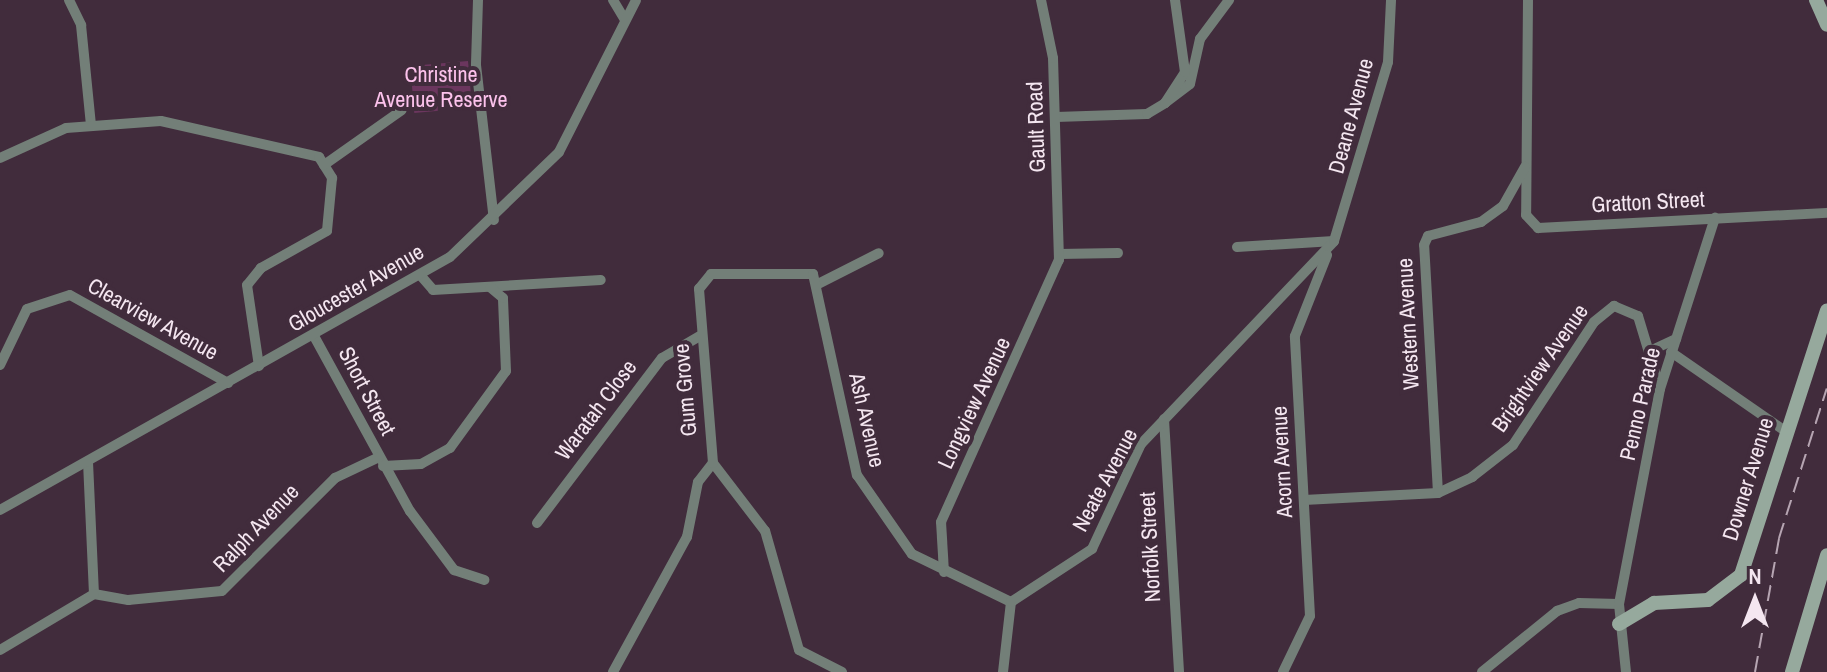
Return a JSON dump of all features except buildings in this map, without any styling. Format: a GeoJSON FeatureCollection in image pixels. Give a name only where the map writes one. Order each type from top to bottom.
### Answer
{"type":"FeatureCollection","features":[{"type":"Feature","properties":{"kind":"street"},"geometry":{"type":"LineString","coordinates":[[69,0],[81,25],[91,125]]}},
{"type":"Feature","properties":{"kind":"street"},"geometry":{"type":"LineString","coordinates":[[478,0],[476,65],[494,220]]}},
{"type":"Feature","properties":{"kind":"street"},"geometry":{"type":"LineString","coordinates":[[613,0],[625,20]]}},
{"type":"Feature","properties":{"kind":"street","name":"Gloucester Avenue"},"geometry":{"type":"LineString","coordinates":[[0,510],[421,276],[494,220],[559,152],[636,0]]}},
{"type":"Feature","properties":{"kind":"street","name":"Gault Road"},"geometry":{"type":"LineString","coordinates":[[1041,0],[1056,117],[1059,254]]}},
{"type":"Feature","properties":{"kind":"street"},"geometry":{"type":"LineString","coordinates":[[1165,103],[1185,72],[1175,0]]}},
{"type":"Feature","properties":{"kind":"street"},"geometry":{"type":"LineString","coordinates":[[1056,117],[1147,114],[1165,103],[1190,84],[1200,39],[1229,0]]}},
{"type":"Feature","properties":{"kind":"street","name":"Deane Avenue"},"geometry":{"type":"LineString","coordinates":[[1332,243],[1388,62],[1391,0]]}},
{"type":"Feature","properties":{"kind":"street"},"geometry":{"type":"LineString","coordinates":[[1526,166],[1528,0]]}},
{"type":"Feature","properties":{"kind":"street"},"geometry":{"type":"LineString","coordinates":[[1816,0],[1827,25]]}},
{"type":"Feature","properties":{"kind":"street"},"geometry":{"type":"LineString","coordinates":[[324,165],[402,110]]}},
{"type":"Feature","properties":{"kind":"street"},"geometry":{"type":"LineString","coordinates":[[0,158],[57,130],[91,125],[167,122],[254,147],[307,149],[324,165],[333,194],[327,231],[261,268],[247,285],[259,366]]}},
{"type":"Feature","properties":{"kind":"street","name":"Gratton Street"},"geometry":{"type":"LineString","coordinates":[[1526,166],[1526,215],[1538,228],[1827,213]]}},
{"type":"Feature","properties":{"kind":"street","name":"Western Avenue"},"geometry":{"type":"LineString","coordinates":[[1438,493],[1424,245],[1428,236],[1481,222],[1503,206],[1526,166]]}},
{"type":"Feature","properties":{"kind":"street","name":"Penno Parade"},"geometry":{"type":"LineString","coordinates":[[1626,672],[1619,604],[1660,389],[1715,218]]}},
{"type":"Feature","properties":{"kind":"street"},"geometry":{"type":"LineString","coordinates":[[1237,247],[1332,243]]}},
{"type":"Feature","properties":{"kind":"street","name":"Neate Avenue"},"geometry":{"type":"LineString","coordinates":[[1011,602],[1092,549],[1141,444],[1332,243]]}},
{"type":"Feature","properties":{"kind":"street","name":"Acorn Avenue"},"geometry":{"type":"LineString","coordinates":[[1283,672],[1310,616],[1295,336],[1332,243]]}},
{"type":"Feature","properties":{"kind":"street"},"geometry":{"type":"LineString","coordinates":[[818,284],[879,253]]}},
{"type":"Feature","properties":{"kind":"street"},"geometry":{"type":"LineString","coordinates":[[1059,254],[1118,253]]}},
{"type":"Feature","properties":{"kind":"street","name":"Longview Avenue"},"geometry":{"type":"LineString","coordinates":[[944,572],[941,522],[1059,254]]}},
{"type":"Feature","properties":{"kind":"street","name":"Gum Grove"},"geometry":{"type":"LineString","coordinates":[[613,672],[687,537],[698,482],[713,463],[700,336],[699,289],[711,274],[803,269],[818,284]]}},
{"type":"Feature","properties":{"kind":"street"},"geometry":{"type":"LineString","coordinates":[[421,276],[433,290],[601,280]]}},
{"type":"Feature","properties":{"kind":"street","name":"Ash Avenue"},"geometry":{"type":"LineString","coordinates":[[818,284],[857,475],[895,536],[944,572],[1011,602]]}},
{"type":"Feature","properties":{"kind":"street"},"geometry":{"type":"LineString","coordinates":[[381,462],[421,464],[450,448],[506,371],[503,298],[491,288]]}},
{"type":"Feature","properties":{"kind":"street","name":"Clearview Avenue"},"geometry":{"type":"LineString","coordinates":[[0,365],[27,309],[70,295],[228,383]]}},
{"type":"Feature","properties":{"kind":"street","name":"Brightview Avenue"},"geometry":{"type":"LineString","coordinates":[[1304,500],[1438,493],[1513,445],[1601,312],[1614,306],[1638,316],[1660,389]]}},
{"type":"Feature","properties":{"kind":"street","name":"Downer Avenue"},"geometry":{"type":"LineString","coordinates":[[1619,624],[1654,603],[1697,604],[1728,591],[1741,575],[1785,431],[1827,311]]}},
{"type":"Feature","properties":{"kind":"street","name":"Short Street"},"geometry":{"type":"LineString","coordinates":[[314,336],[381,462],[454,570],[484,580]]}},
{"type":"Feature","properties":{"kind":"street","name":"Waratah Close"},"geometry":{"type":"LineString","coordinates":[[537,523],[662,358],[700,336]]}},
{"type":"Feature","properties":{"kind":"street"},"geometry":{"type":"LineString","coordinates":[[1650,351],[1676,339]]}},
{"type":"Feature","properties":{"kind":"street"},"geometry":{"type":"LineString","coordinates":[[1671,352],[1785,431]]}},
{"type":"Feature","properties":{"kind":"street","name":"Norfolk Street"},"geometry":{"type":"LineString","coordinates":[[1164,419],[1179,672]]}},
{"type":"Feature","properties":{"kind":"street"},"geometry":{"type":"LineString","coordinates":[[0,650],[94,594],[88,462]]}},
{"type":"Feature","properties":{"kind":"street","name":"Ralph Avenue"},"geometry":{"type":"LineString","coordinates":[[94,594],[211,596],[335,478],[381,462]]}},
{"type":"Feature","properties":{"kind":"street"},"geometry":{"type":"LineString","coordinates":[[713,463],[765,531],[799,650],[842,672]]}},
{"type":"Feature","properties":{"kind":"street"},"geometry":{"type":"LineString","coordinates":[[1792,672],[1827,555]]}},
{"type":"Feature","properties":{"kind":"street"},"geometry":{"type":"LineString","coordinates":[[1003,672],[1011,602]]}},
{"type":"Feature","properties":{"kind":"street"},"geometry":{"type":"LineString","coordinates":[[1482,672],[1557,611],[1579,603],[1619,604]]}},
{"type":"Feature","properties":{"kind":"green space","name":"Christine Avenue Reserve"},"geometry":{"type":"Polygon","coordinates":[[[468,61],[472,108],[414,113],[410,66],[468,61]]]}},
{"type":"Feature","properties":{"kind":"railway"},"geometry":{"type":"LineString","coordinates":[[1755,672],[1779,538],[1827,388]]}}]}
